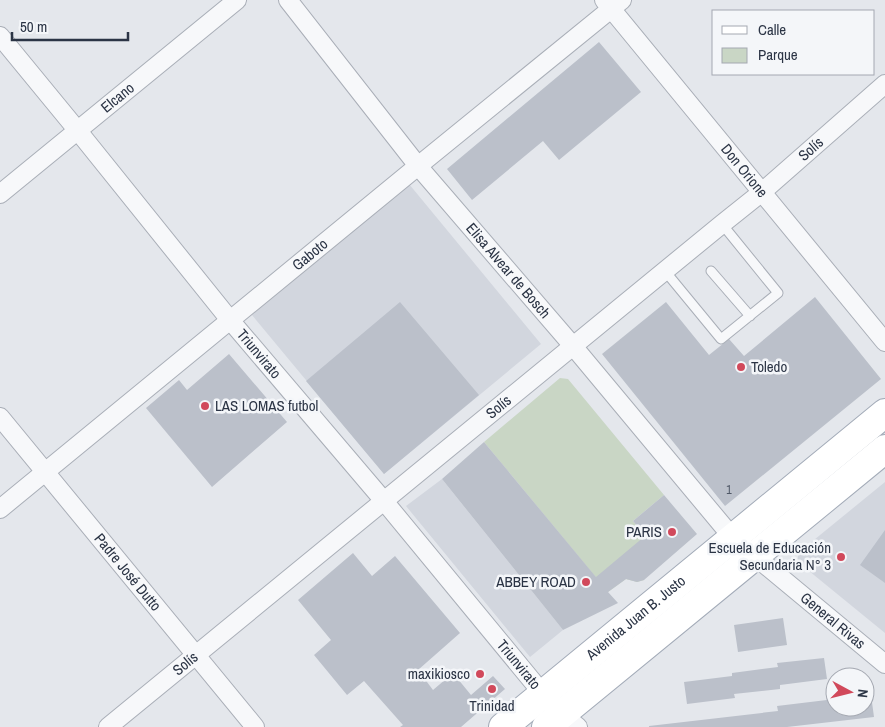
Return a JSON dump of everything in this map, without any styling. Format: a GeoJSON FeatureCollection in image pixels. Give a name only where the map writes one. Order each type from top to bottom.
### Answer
{"type":"FeatureCollection","features":[{"type":"Feature","properties":{"kind":"main road","name":"Avenida Juan B. Justo"},"geometry":{"type":"LineString","coordinates":[[503,727],[885,413]]}},
{"type":"Feature","properties":{"kind":"main road","name":"Avenida Juan B. Justo"},"geometry":{"type":"LineString","coordinates":[[562,723],[755,555],[885,449]]}},
{"type":"Feature","properties":{"kind":"street","name":"Elcano"},"geometry":{"type":"LineString","coordinates":[[0,194],[237,0]]}},
{"type":"Feature","properties":{"kind":"street","name":"Elisa Alvear de Bosch"},"geometry":{"type":"LineString","coordinates":[[288,0],[418,166],[574,346],[733,538]]}},
{"type":"Feature","properties":{"kind":"street","name":"Gaboto"},"geometry":{"type":"LineString","coordinates":[[0,509],[418,166],[613,3]]}},
{"type":"Feature","properties":{"kind":"street","name":"Don Orione"},"geometry":{"type":"LineString","coordinates":[[613,3],[762,192],[885,342]]}},
{"type":"Feature","properties":{"kind":"street","name":"Triunvirato"},"geometry":{"type":"LineString","coordinates":[[0,36],[230,320],[384,501],[543,694],[562,723]]}},
{"type":"Feature","properties":{"kind":"street","name":"Solís"},"geometry":{"type":"LineString","coordinates":[[108,727],[762,192],[885,84]]}},
{"type":"Feature","properties":{"kind":"street","name":"Padre José Dutto"},"geometry":{"type":"LineString","coordinates":[[0,417],[255,727]]}},
{"type":"Feature","properties":{"kind":"street","name":"General Rivas"},"geometry":{"type":"LineString","coordinates":[[733,538],[885,664]]}},
{"type":"Feature","properties":{"kind":"lane"},"geometry":{"type":"LineString","coordinates":[[665,271],[721,339],[778,293],[722,224]]}},
{"type":"Feature","properties":{"kind":"lane"},"geometry":{"type":"LineString","coordinates":[[711,271],[750,316]]}},
{"type":"Feature","properties":{"kind":"shaded area"},"geometry":{"type":"Polygon","coordinates":[[[409,184],[541,344],[384,474],[252,315],[409,184]]]}},
{"type":"Feature","properties":{"kind":"shaded area"},"geometry":{"type":"Polygon","coordinates":[[[442,479],[563,630],[530,657],[406,506],[442,479]]]}},
{"type":"Feature","properties":{"kind":"shaded area","name":"Escuela de Educación Secundaria N° 3"},"geometry":{"type":"Polygon","coordinates":[[[885,482],[885,633],[798,562],[798,553],[885,482]]]}},
{"type":"Feature","properties":{"kind":"green space"},"geometry":{"type":"Polygon","coordinates":[[[560,378],[568,379],[664,495],[633,521],[645,536],[644,580],[637,582],[626,579],[608,592],[484,442],[560,378]]]}},
{"type":"Feature","properties":{"kind":"building"},"geometry":{"type":"Polygon","coordinates":[[[599,42],[641,92],[559,160],[543,141],[472,200],[447,169],[599,42]]]}},
{"type":"Feature","properties":{"kind":"building"},"geometry":{"type":"Polygon","coordinates":[[[815,297],[881,379],[725,506],[602,354],[666,302],[709,355],[729,339],[744,356],[815,297]]]}},
{"type":"Feature","properties":{"kind":"building"},"geometry":{"type":"Polygon","coordinates":[[[400,302],[479,395],[384,474],[306,381],[400,302]]]}},
{"type":"Feature","properties":{"kind":"building"},"geometry":{"type":"Polygon","coordinates":[[[229,354],[287,422],[212,487],[146,408],[179,380],[187,390],[229,354]]]}},
{"type":"Feature","properties":{"kind":"building"},"geometry":{"type":"Polygon","coordinates":[[[484,442],[596,577],[645,536],[633,521],[664,495],[697,534],[644,580],[637,582],[626,579],[608,592],[618,603],[563,630],[442,479],[484,442]]]}},
{"type":"Feature","properties":{"kind":"building"},"geometry":{"type":"Polygon","coordinates":[[[885,530],[885,583],[860,565],[885,530]]]}},
{"type":"Feature","properties":{"kind":"building"},"geometry":{"type":"Polygon","coordinates":[[[353,553],[372,576],[395,556],[460,633],[418,670],[433,690],[453,673],[471,695],[493,676],[505,689],[461,727],[400,727],[403,725],[364,681],[347,695],[314,655],[331,640],[298,600],[353,553]]]}},
{"type":"Feature","properties":{"kind":"building"},"geometry":{"type":"Polygon","coordinates":[[[783,618],[787,645],[738,652],[734,625],[783,618]]]}},
{"type":"Feature","properties":{"kind":"building"},"geometry":{"type":"Polygon","coordinates":[[[824,658],[825,679],[780,685],[780,689],[734,694],[735,698],[687,704],[684,682],[732,676],[732,673],[778,667],[777,663],[824,658]]]}},
{"type":"Feature","properties":{"kind":"building"},"geometry":{"type":"Polygon","coordinates":[[[825,700],[825,717],[874,717],[787,727],[649,727],[778,711],[777,706],[825,700]]]}},
{"type":"Feature","properties":{"kind":"place","name":"Toledo"},"geometry":{"type":"Point","coordinates":[741,367]}},
{"type":"Feature","properties":{"kind":"place","name":"LAS LOMAS futbol"},"geometry":{"type":"Point","coordinates":[205,406]}},
{"type":"Feature","properties":{"kind":"place","name":"PARIS"},"geometry":{"type":"Point","coordinates":[672,532]}},
{"type":"Feature","properties":{"kind":"place","name":"Escuela de Educación Secundaria N° 3"},"geometry":{"type":"Point","coordinates":[841,557]}},
{"type":"Feature","properties":{"kind":"place","name":"ABBEY ROAD"},"geometry":{"type":"Point","coordinates":[586,582]}},
{"type":"Feature","properties":{"kind":"place","name":"maxikiosco"},"geometry":{"type":"Point","coordinates":[480,674]}},
{"type":"Feature","properties":{"kind":"place","name":"Trinidad"},"geometry":{"type":"Point","coordinates":[492,689]}}]}
